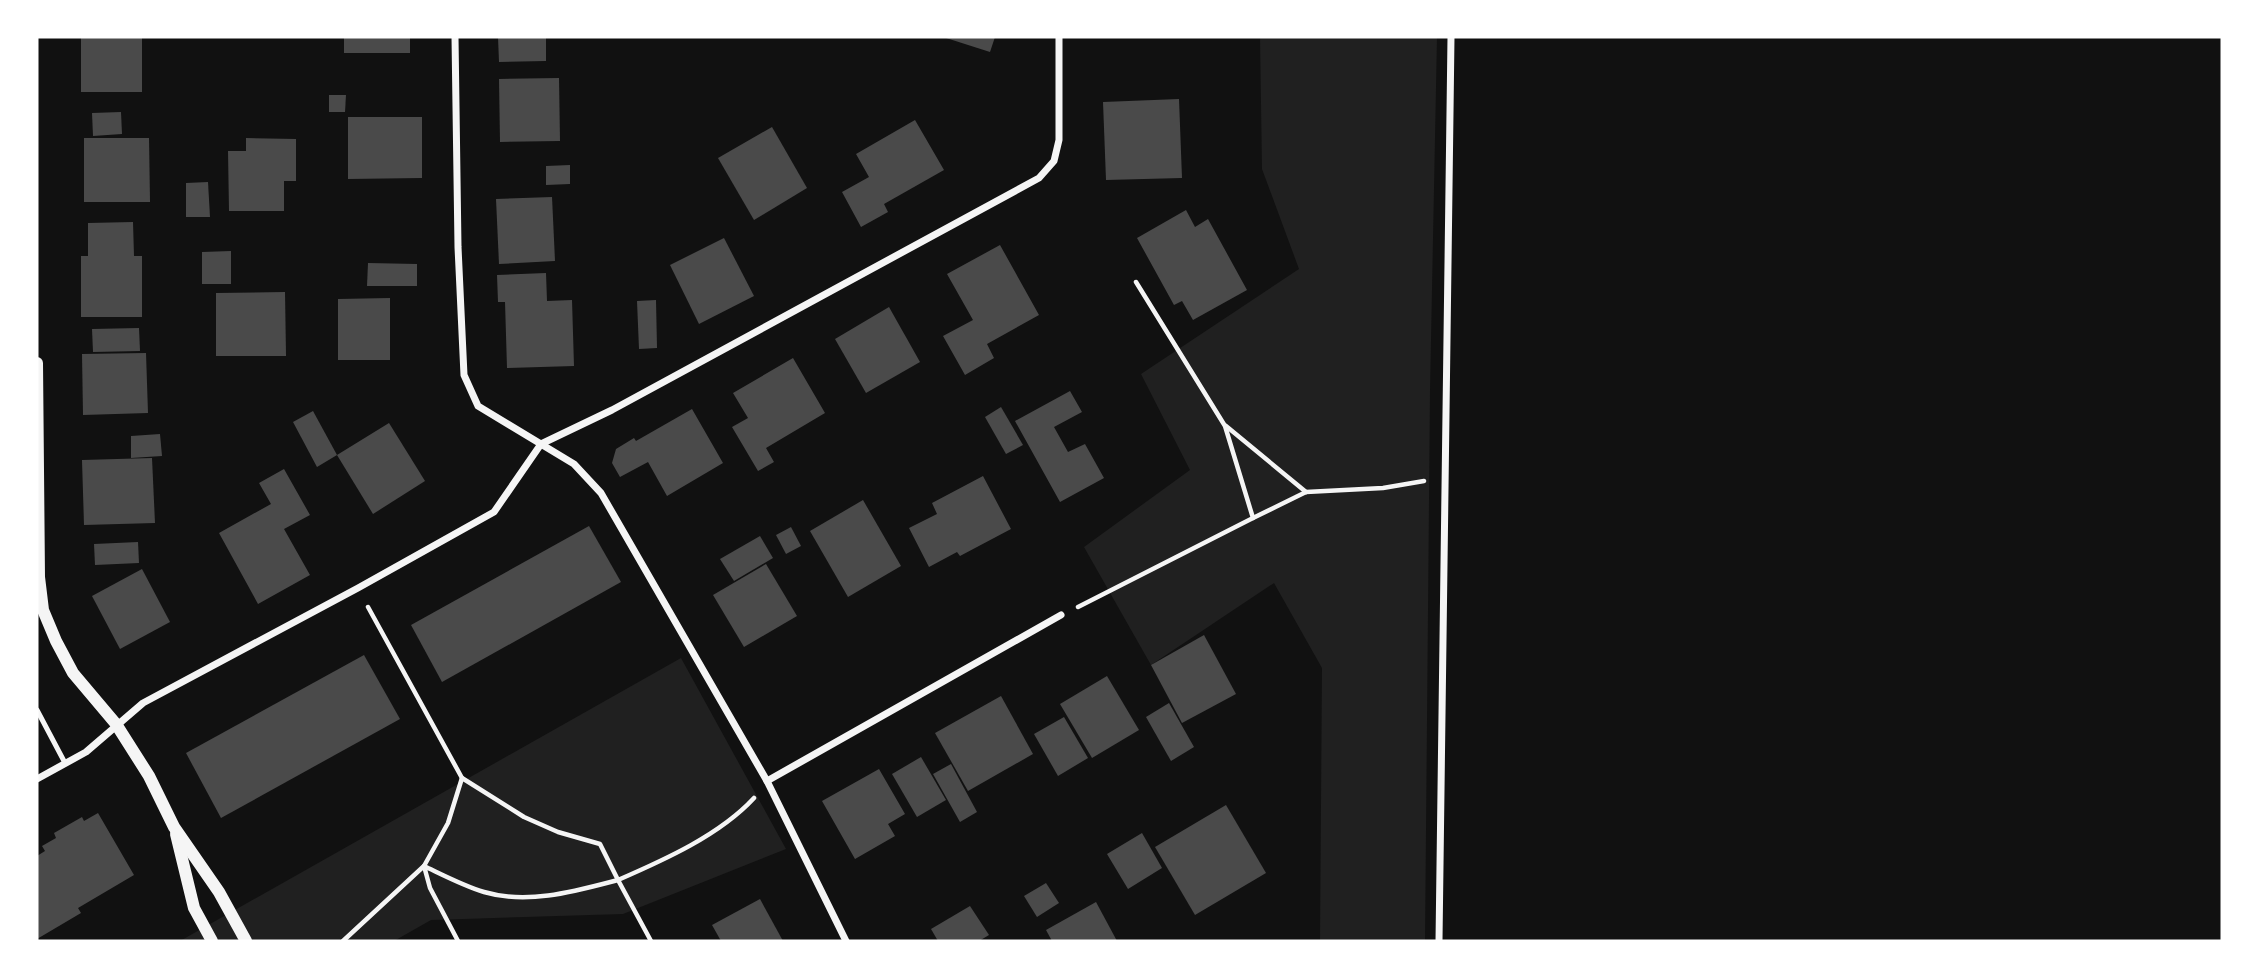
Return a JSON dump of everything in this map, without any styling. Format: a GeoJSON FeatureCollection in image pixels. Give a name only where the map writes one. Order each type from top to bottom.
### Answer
{"type":"FeatureCollection","features":[{"type":"Feature","properties":{"kind":"street"},"geometry":{"type":"LineString","coordinates":[[456,37],[458,247],[464,375],[478,406],[574,464],[601,493],[767,781],[846,941]]}},
{"type":"Feature","properties":{"kind":"street"},"geometry":{"type":"LineString","coordinates":[[37,779],[86,751],[142,702],[358,588],[494,512],[541,444],[612,410],[1038,178],[1054,161],[1059,140],[1059,37]]}},
{"type":"Feature","properties":{"kind":"street"},"geometry":{"type":"LineString","coordinates":[[1439,941],[1451,37]]}},
{"type":"Feature","properties":{"kind":"street"},"geometry":{"type":"LineString","coordinates":[[37,363],[38,577],[43,610],[73,673],[116,724],[149,776],[174,827],[219,892],[246,941]]}},
{"type":"Feature","properties":{"kind":"street"},"geometry":{"type":"LineString","coordinates":[[767,781],[1061,615]]}},
{"type":"Feature","properties":{"kind":"street"},"geometry":{"type":"LineString","coordinates":[[174,827],[194,908],[212,941]]}},
{"type":"Feature","properties":{"kind":"lane"},"geometry":{"type":"LineString","coordinates":[[37,710],[65,763]]}},
{"type":"Feature","properties":{"kind":"path"},"geometry":{"type":"LineString","coordinates":[[1136,282],[1225,426],[1253,518]]}},
{"type":"Feature","properties":{"kind":"path"},"geometry":{"type":"LineString","coordinates":[[1225,426],[1306,492]]}},
{"type":"Feature","properties":{"kind":"path"},"geometry":{"type":"LineString","coordinates":[[1061,615],[1306,492],[1383,488],[1447,477]]}},
{"type":"Feature","properties":{"kind":"path"},"geometry":{"type":"LineString","coordinates":[[358,588],[462,778],[524,817],[558,832],[600,844],[652,941]]}},
{"type":"Feature","properties":{"kind":"path"},"geometry":{"type":"LineString","coordinates":[[343,941],[424,866],[448,823],[462,778]]}},
{"type":"Feature","properties":{"kind":"path"},"geometry":{"type":"LineString","coordinates":[[424,866],[485,892],[529,897],[575,891],[618,880],[660,862],[726,823],[752,801],[767,781]]}},
{"type":"Feature","properties":{"kind":"path"},"geometry":{"type":"LineString","coordinates":[[424,866],[430,888],[458,941]]}},
{"type":"Feature","properties":{"kind":"shaded area"},"geometry":{"type":"Polygon","coordinates":[[[1260,37],[1437,37],[1430,391],[1425,941],[1320,941],[1322,668],[1274,583],[1151,665],[1084,547],[1190,470],[1141,374],[1299,269],[1262,169],[1260,37]]]}},
{"type":"Feature","properties":{"kind":"shaded area"},"geometry":{"type":"Polygon","coordinates":[[[681,658],[786,849],[623,914],[431,920],[394,941],[180,941],[681,658]]]}},
{"type":"Feature","properties":{"kind":"building"},"geometry":{"type":"Polygon","coordinates":[[[81,37],[142,37],[142,92],[81,92],[81,37]]]}},
{"type":"Feature","properties":{"kind":"building"},"geometry":{"type":"Polygon","coordinates":[[[344,37],[410,37],[410,53],[344,53],[344,37]]]}},
{"type":"Feature","properties":{"kind":"building"},"geometry":{"type":"Polygon","coordinates":[[[498,37],[546,37],[546,61],[499,62],[498,37]]]}},
{"type":"Feature","properties":{"kind":"building"},"geometry":{"type":"Polygon","coordinates":[[[943,37],[995,37],[990,52],[943,37]]]}},
{"type":"Feature","properties":{"kind":"building"},"geometry":{"type":"Polygon","coordinates":[[[559,78],[560,141],[500,142],[499,79],[559,78]]]}},
{"type":"Feature","properties":{"kind":"building"},"geometry":{"type":"Polygon","coordinates":[[[329,95],[346,95],[345,112],[329,112],[329,95]]]}},
{"type":"Feature","properties":{"kind":"building"},"geometry":{"type":"Polygon","coordinates":[[[1179,99],[1182,178],[1106,180],[1103,102],[1179,99]]]}},
{"type":"Feature","properties":{"kind":"building"},"geometry":{"type":"Polygon","coordinates":[[[121,112],[122,134],[93,136],[92,113],[121,112]]]}},
{"type":"Feature","properties":{"kind":"building"},"geometry":{"type":"Polygon","coordinates":[[[348,117],[422,117],[422,178],[348,179],[348,117]]]}},
{"type":"Feature","properties":{"kind":"building"},"geometry":{"type":"Polygon","coordinates":[[[915,120],[944,170],[884,204],[888,212],[861,227],[842,192],[869,177],[856,154],[915,120]]]}},
{"type":"Feature","properties":{"kind":"building"},"geometry":{"type":"Polygon","coordinates":[[[772,127],[807,188],[754,220],[718,158],[772,127]]]}},
{"type":"Feature","properties":{"kind":"building"},"geometry":{"type":"Polygon","coordinates":[[[84,138],[149,138],[150,202],[84,202],[84,138]]]}},
{"type":"Feature","properties":{"kind":"building"},"geometry":{"type":"Polygon","coordinates":[[[246,138],[296,139],[296,181],[284,181],[284,211],[229,211],[228,151],[246,151],[246,138]]]}},
{"type":"Feature","properties":{"kind":"building"},"geometry":{"type":"Polygon","coordinates":[[[570,165],[570,184],[546,185],[546,166],[570,165]]]}},
{"type":"Feature","properties":{"kind":"building"},"geometry":{"type":"Polygon","coordinates":[[[208,182],[210,217],[186,217],[186,183],[208,182]]]}},
{"type":"Feature","properties":{"kind":"building"},"geometry":{"type":"Polygon","coordinates":[[[552,197],[555,261],[499,264],[496,199],[552,197]]]}},
{"type":"Feature","properties":{"kind":"building"},"geometry":{"type":"Polygon","coordinates":[[[1186,210],[1195,227],[1208,219],[1247,290],[1193,320],[1182,301],[1174,305],[1137,238],[1186,210]]]}},
{"type":"Feature","properties":{"kind":"building"},"geometry":{"type":"Polygon","coordinates":[[[133,222],[134,256],[142,256],[142,317],[81,317],[81,256],[88,256],[88,223],[133,222]]]}},
{"type":"Feature","properties":{"kind":"building"},"geometry":{"type":"Polygon","coordinates":[[[724,238],[754,296],[699,324],[670,265],[724,238]]]}},
{"type":"Feature","properties":{"kind":"building"},"geometry":{"type":"Polygon","coordinates":[[[1000,245],[1039,315],[987,344],[994,358],[965,375],[943,336],[973,320],[947,274],[1000,245]]]}},
{"type":"Feature","properties":{"kind":"building"},"geometry":{"type":"Polygon","coordinates":[[[231,251],[231,284],[202,284],[202,252],[231,251]]]}},
{"type":"Feature","properties":{"kind":"building"},"geometry":{"type":"Polygon","coordinates":[[[368,263],[417,264],[417,286],[367,286],[368,263]]]}},
{"type":"Feature","properties":{"kind":"building"},"geometry":{"type":"Polygon","coordinates":[[[546,273],[547,301],[572,300],[574,366],[507,368],[505,302],[498,302],[497,275],[546,273]]]}},
{"type":"Feature","properties":{"kind":"building"},"geometry":{"type":"Polygon","coordinates":[[[285,292],[286,356],[216,356],[216,293],[285,292]]]}},
{"type":"Feature","properties":{"kind":"building"},"geometry":{"type":"Polygon","coordinates":[[[390,298],[390,360],[338,360],[338,299],[390,298]]]}},
{"type":"Feature","properties":{"kind":"building"},"geometry":{"type":"Polygon","coordinates":[[[656,300],[657,348],[639,349],[637,301],[656,300]]]}},
{"type":"Feature","properties":{"kind":"building"},"geometry":{"type":"Polygon","coordinates":[[[889,307],[920,362],[866,393],[835,339],[889,307]]]}},
{"type":"Feature","properties":{"kind":"building"},"geometry":{"type":"Polygon","coordinates":[[[139,328],[140,351],[93,352],[92,329],[139,328]]]}},
{"type":"Feature","properties":{"kind":"building"},"geometry":{"type":"Polygon","coordinates":[[[146,353],[148,413],[83,415],[82,354],[146,353]]]}},
{"type":"Feature","properties":{"kind":"building"},"geometry":{"type":"Polygon","coordinates":[[[793,358],[825,413],[766,448],[774,462],[758,471],[732,427],[748,418],[733,393],[793,358]]]}},
{"type":"Feature","properties":{"kind":"building"},"geometry":{"type":"Polygon","coordinates":[[[1070,391],[1082,412],[1054,427],[1068,452],[1085,444],[1104,478],[1060,502],[1015,421],[1070,391]]]}},
{"type":"Feature","properties":{"kind":"building"},"geometry":{"type":"Polygon","coordinates":[[[1001,407],[1023,445],[1006,454],[985,417],[1001,407]]]}},
{"type":"Feature","properties":{"kind":"building"},"geometry":{"type":"Polygon","coordinates":[[[692,409],[723,463],[667,496],[648,462],[620,477],[612,463],[616,449],[634,438],[636,441],[692,409]]]}},
{"type":"Feature","properties":{"kind":"building"},"geometry":{"type":"Polygon","coordinates":[[[313,411],[337,455],[317,467],[293,422],[313,411]]]}},
{"type":"Feature","properties":{"kind":"building"},"geometry":{"type":"Polygon","coordinates":[[[389,423],[425,481],[373,514],[337,455],[389,423]]]}},
{"type":"Feature","properties":{"kind":"building"},"geometry":{"type":"Polygon","coordinates":[[[160,434],[162,456],[131,458],[131,436],[160,434]]]}},
{"type":"Feature","properties":{"kind":"building"},"geometry":{"type":"Polygon","coordinates":[[[152,458],[155,523],[84,525],[82,460],[152,458]]]}},
{"type":"Feature","properties":{"kind":"building"},"geometry":{"type":"Polygon","coordinates":[[[284,469],[310,515],[284,529],[310,575],[258,604],[219,533],[271,504],[259,483],[284,469]]]}},
{"type":"Feature","properties":{"kind":"building"},"geometry":{"type":"Polygon","coordinates":[[[983,476],[1011,529],[960,556],[957,552],[929,567],[909,528],[937,514],[932,503],[983,476]]]}},
{"type":"Feature","properties":{"kind":"building"},"geometry":{"type":"Polygon","coordinates":[[[863,500],[901,566],[848,597],[810,531],[863,500]]]}},
{"type":"Feature","properties":{"kind":"building"},"geometry":{"type":"Polygon","coordinates":[[[589,526],[621,582],[442,682],[411,625],[589,526]]]}},
{"type":"Feature","properties":{"kind":"building"},"geometry":{"type":"Polygon","coordinates":[[[791,527],[801,546],[786,554],[776,535],[791,527]]]}},
{"type":"Feature","properties":{"kind":"building"},"geometry":{"type":"Polygon","coordinates":[[[760,536],[773,558],[734,581],[720,559],[760,536]]]}},
{"type":"Feature","properties":{"kind":"building"},"geometry":{"type":"Polygon","coordinates":[[[138,542],[139,563],[95,565],[94,544],[138,542]]]}},
{"type":"Feature","properties":{"kind":"building"},"geometry":{"type":"Polygon","coordinates":[[[766,564],[797,616],[744,647],[713,595],[766,564]]]}},
{"type":"Feature","properties":{"kind":"building"},"geometry":{"type":"Polygon","coordinates":[[[142,569],[170,622],[120,649],[92,596],[142,569]]]}},
{"type":"Feature","properties":{"kind":"building"},"geometry":{"type":"Polygon","coordinates":[[[1204,635],[1236,694],[1182,723],[1151,665],[1204,635]]]}},
{"type":"Feature","properties":{"kind":"building"},"geometry":{"type":"Polygon","coordinates":[[[364,655],[400,719],[221,818],[186,753],[364,655]]]}},
{"type":"Feature","properties":{"kind":"building"},"geometry":{"type":"Polygon","coordinates":[[[1107,676],[1139,730],[1092,758],[1060,704],[1107,676]]]}},
{"type":"Feature","properties":{"kind":"building"},"geometry":{"type":"Polygon","coordinates":[[[1001,696],[1033,754],[968,791],[935,733],[1001,696]]]}},
{"type":"Feature","properties":{"kind":"building"},"geometry":{"type":"Polygon","coordinates":[[[1169,703],[1194,747],[1171,761],[1146,717],[1169,703]]]}},
{"type":"Feature","properties":{"kind":"building"},"geometry":{"type":"Polygon","coordinates":[[[1064,717],[1088,758],[1058,776],[1034,734],[1064,717]]]}},
{"type":"Feature","properties":{"kind":"building"},"geometry":{"type":"Polygon","coordinates":[[[921,757],[946,800],[917,817],[892,774],[921,757]]]}},
{"type":"Feature","properties":{"kind":"building"},"geometry":{"type":"Polygon","coordinates":[[[951,764],[977,812],[960,822],[933,774],[951,764]]]}},
{"type":"Feature","properties":{"kind":"building"},"geometry":{"type":"Polygon","coordinates":[[[879,769],[905,814],[888,824],[895,836],[855,859],[822,801],[879,769]]]}},
{"type":"Feature","properties":{"kind":"building"},"geometry":{"type":"Polygon","coordinates":[[[1226,805],[1266,873],[1195,915],[1155,847],[1226,805]]]}},
{"type":"Feature","properties":{"kind":"building"},"geometry":{"type":"Polygon","coordinates":[[[98,813],[134,875],[78,908],[81,913],[37,939],[37,856],[45,851],[42,846],[56,838],[54,833],[82,817],[84,821],[98,813]]]}},
{"type":"Feature","properties":{"kind":"building"},"geometry":{"type":"Polygon","coordinates":[[[1142,833],[1162,868],[1128,889],[1107,854],[1142,833]]]}},
{"type":"Feature","properties":{"kind":"building"},"geometry":{"type":"Polygon","coordinates":[[[1046,883],[1059,903],[1037,917],[1024,896],[1046,883]]]}},
{"type":"Feature","properties":{"kind":"building"},"geometry":{"type":"Polygon","coordinates":[[[760,899],[783,941],[721,941],[712,925],[760,899]]]}},
{"type":"Feature","properties":{"kind":"building"},"geometry":{"type":"Polygon","coordinates":[[[1096,902],[1117,941],[1052,941],[1046,930],[1096,902]]]}},
{"type":"Feature","properties":{"kind":"building"},"geometry":{"type":"Polygon","coordinates":[[[970,906],[989,935],[979,941],[938,941],[931,929],[970,906]]]}}]}
